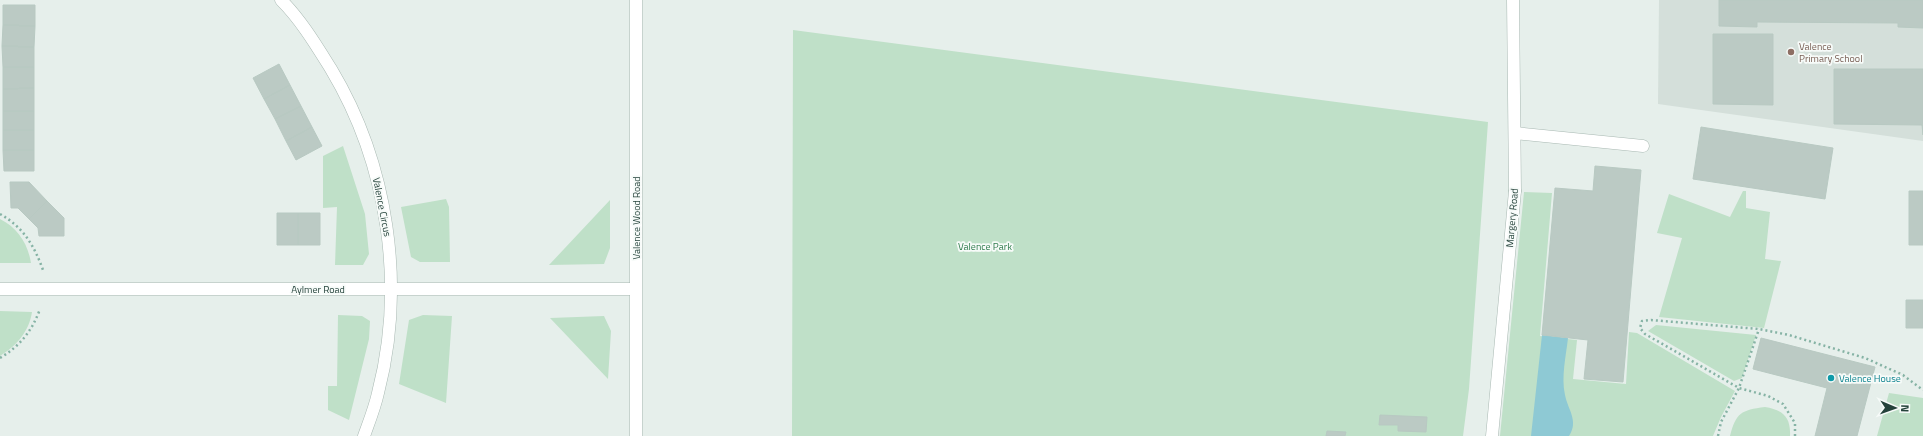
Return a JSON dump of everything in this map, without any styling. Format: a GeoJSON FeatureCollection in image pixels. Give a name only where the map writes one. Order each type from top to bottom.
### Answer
{"type":"FeatureCollection","features":[{"type":"Feature","properties":{"kind":"street","name":"Valence Circus"},"geometry":{"type":"LineString","coordinates":[[281,0],[316,44],[342,88],[364,136],[379,186],[388,237],[391,289],[388,341],[378,393],[364,436]]}},
{"type":"Feature","properties":{"kind":"street","name":"Valence Wood Road"},"geometry":{"type":"LineString","coordinates":[[636,0],[636,436]]}},
{"type":"Feature","properties":{"kind":"street","name":"Margery Road"},"geometry":{"type":"LineString","coordinates":[[1492,436],[1515,191],[1513,0]]}},
{"type":"Feature","properties":{"kind":"street"},"geometry":{"type":"LineString","coordinates":[[1514,133],[1643,146]]}},
{"type":"Feature","properties":{"kind":"street","name":"Aylmer Road"},"geometry":{"type":"LineString","coordinates":[[0,289],[636,289]]}},
{"type":"Feature","properties":{"kind":"path"},"geometry":{"type":"LineString","coordinates":[[0,214],[12,221],[26,235],[36,251],[43,270],[43,276]]}},
{"type":"Feature","properties":{"kind":"path"},"geometry":{"type":"LineString","coordinates":[[0,358],[12,352],[24,339],[35,324],[41,307]]}},
{"type":"Feature","properties":{"kind":"path"},"geometry":{"type":"LineString","coordinates":[[1795,436],[1795,423],[1783,404],[1768,396],[1740,388],[1645,334],[1640,328],[1642,321],[1651,320],[1759,329],[1789,335],[1865,358],[1903,375],[1923,390]]}},
{"type":"Feature","properties":{"kind":"path"},"geometry":{"type":"LineString","coordinates":[[1718,436],[1721,422],[1740,388],[1759,329]]}},
{"type":"Feature","properties":{"kind":"shaded area","name":"Valence Primary School"},"geometry":{"type":"Polygon","coordinates":[[[1659,0],[1923,0],[1923,141],[1658,104],[1659,0]]]}},
{"type":"Feature","properties":{"kind":"green space","name":"Valence Park"},"geometry":{"type":"Polygon","coordinates":[[[793,30],[1488,122],[1469,389],[1463,436],[792,436],[793,30]]]}},
{"type":"Feature","properties":{"kind":"green space"},"geometry":{"type":"Polygon","coordinates":[[[343,146],[365,214],[369,254],[363,265],[335,265],[337,207],[323,208],[323,156],[343,146]]]}},
{"type":"Feature","properties":{"kind":"green space"},"geometry":{"type":"Polygon","coordinates":[[[1743,191],[1746,191],[1746,208],[1770,212],[1765,259],[1781,261],[1764,328],[1659,317],[1682,238],[1657,233],[1669,194],[1730,217],[1743,191]]]}},
{"type":"Feature","properties":{"kind":"green space"},"geometry":{"type":"Polygon","coordinates":[[[1524,192],[1552,193],[1540,336],[1577,340],[1573,379],[1626,384],[1629,332],[1637,333],[1735,391],[1713,436],[1500,436],[1524,192]]]}},
{"type":"Feature","properties":{"kind":"green space"},"geometry":{"type":"Polygon","coordinates":[[[446,199],[449,207],[450,262],[420,262],[411,257],[401,207],[446,199]]]}},
{"type":"Feature","properties":{"kind":"green space"},"geometry":{"type":"Polygon","coordinates":[[[610,200],[610,248],[604,264],[549,265],[610,200]]]}},
{"type":"Feature","properties":{"kind":"green space"},"geometry":{"type":"Polygon","coordinates":[[[0,219],[12,227],[21,237],[30,256],[31,263],[0,263],[0,219]]]}},
{"type":"Feature","properties":{"kind":"green space"},"geometry":{"type":"Polygon","coordinates":[[[0,311],[32,312],[28,326],[21,338],[0,356],[0,311]]]}},
{"type":"Feature","properties":{"kind":"green space"},"geometry":{"type":"Polygon","coordinates":[[[338,315],[362,316],[370,321],[369,339],[349,420],[328,410],[328,386],[337,386],[338,315]]]}},
{"type":"Feature","properties":{"kind":"green space"},"geometry":{"type":"Polygon","coordinates":[[[423,315],[452,316],[446,403],[399,384],[409,320],[423,315]]]}},
{"type":"Feature","properties":{"kind":"green space"},"geometry":{"type":"Polygon","coordinates":[[[604,316],[611,331],[608,379],[550,318],[604,316]]]}},
{"type":"Feature","properties":{"kind":"green space"},"geometry":{"type":"Polygon","coordinates":[[[1656,325],[1756,335],[1742,378],[1734,381],[1648,331],[1656,325]]]}},
{"type":"Feature","properties":{"kind":"green space"},"geometry":{"type":"Polygon","coordinates":[[[1889,393],[1923,398],[1923,436],[1877,436],[1889,393]]]}},
{"type":"Feature","properties":{"kind":"green space"},"geometry":{"type":"Polygon","coordinates":[[[1765,407],[1777,410],[1785,416],[1789,424],[1790,436],[1730,436],[1737,418],[1741,414],[1745,411],[1765,407]]]}},
{"type":"Feature","properties":{"kind":"water"},"geometry":{"type":"Polygon","coordinates":[[[1542,335],[1568,338],[1564,366],[1564,388],[1566,400],[1573,420],[1572,431],[1569,436],[1531,436],[1542,335]]]}},
{"type":"Feature","properties":{"kind":"building"},"geometry":{"type":"Polygon","coordinates":[[[1719,0],[1923,0],[1923,28],[1898,27],[1898,23],[1757,22],[1757,27],[1719,26],[1719,0]]]}},
{"type":"Feature","properties":{"kind":"building"},"geometry":{"type":"Polygon","coordinates":[[[3,5],[35,5],[35,26],[3,25],[3,5]]]}},
{"type":"Feature","properties":{"kind":"building"},"geometry":{"type":"Polygon","coordinates":[[[3,25],[35,26],[34,47],[2,46],[3,25]]]}},
{"type":"Feature","properties":{"kind":"building"},"geometry":{"type":"Polygon","coordinates":[[[1713,34],[1773,34],[1773,105],[1713,104],[1713,34]]]}},
{"type":"Feature","properties":{"kind":"building"},"geometry":{"type":"Polygon","coordinates":[[[2,46],[34,47],[34,67],[3,67],[2,46]]]}},
{"type":"Feature","properties":{"kind":"building"},"geometry":{"type":"Polygon","coordinates":[[[279,64],[290,85],[264,99],[253,78],[279,64]]]}},
{"type":"Feature","properties":{"kind":"building"},"geometry":{"type":"Polygon","coordinates":[[[3,67],[34,67],[34,88],[3,89],[3,67]]]}},
{"type":"Feature","properties":{"kind":"building"},"geometry":{"type":"Polygon","coordinates":[[[1834,69],[1923,69],[1923,135],[1922,125],[1834,124],[1834,69]]]}},
{"type":"Feature","properties":{"kind":"building"},"geometry":{"type":"Polygon","coordinates":[[[290,85],[301,106],[275,119],[264,99],[290,85]]]}},
{"type":"Feature","properties":{"kind":"building"},"geometry":{"type":"Polygon","coordinates":[[[34,88],[34,111],[3,111],[3,89],[34,88]]]}},
{"type":"Feature","properties":{"kind":"building"},"geometry":{"type":"Polygon","coordinates":[[[301,106],[312,127],[286,141],[275,119],[301,106]]]}},
{"type":"Feature","properties":{"kind":"building"},"geometry":{"type":"Polygon","coordinates":[[[3,111],[34,111],[34,130],[3,130],[3,111]]]}},
{"type":"Feature","properties":{"kind":"building"},"geometry":{"type":"Polygon","coordinates":[[[312,127],[322,146],[296,160],[286,141],[312,127]]]}},
{"type":"Feature","properties":{"kind":"building"},"geometry":{"type":"Polygon","coordinates":[[[1701,127],[1833,148],[1825,199],[1693,179],[1701,127]]]}},
{"type":"Feature","properties":{"kind":"building"},"geometry":{"type":"Polygon","coordinates":[[[3,130],[34,130],[34,150],[3,150],[3,130]]]}},
{"type":"Feature","properties":{"kind":"building"},"geometry":{"type":"Polygon","coordinates":[[[3,150],[34,150],[34,171],[4,171],[3,150]]]}},
{"type":"Feature","properties":{"kind":"building"},"geometry":{"type":"Polygon","coordinates":[[[1595,166],[1641,170],[1623,382],[1584,379],[1588,340],[1542,335],[1555,188],[1593,191],[1595,166]]]}},
{"type":"Feature","properties":{"kind":"building"},"geometry":{"type":"Polygon","coordinates":[[[10,182],[29,182],[47,201],[29,219],[18,208],[11,208],[10,182]]]}},
{"type":"Feature","properties":{"kind":"building"},"geometry":{"type":"Polygon","coordinates":[[[1909,191],[1923,191],[1923,245],[1909,245],[1909,191]]]}},
{"type":"Feature","properties":{"kind":"building"},"geometry":{"type":"Polygon","coordinates":[[[47,201],[64,218],[64,236],[39,236],[38,228],[29,219],[47,201]]]}},
{"type":"Feature","properties":{"kind":"building"},"geometry":{"type":"Polygon","coordinates":[[[277,213],[298,213],[298,245],[277,245],[277,213]]]}},
{"type":"Feature","properties":{"kind":"building"},"geometry":{"type":"Polygon","coordinates":[[[298,213],[320,213],[320,245],[298,245],[298,213]]]}},
{"type":"Feature","properties":{"kind":"building"},"geometry":{"type":"Polygon","coordinates":[[[1906,300],[1923,300],[1923,328],[1906,328],[1906,300]]]}},
{"type":"Feature","properties":{"kind":"building","name":"Valence House"},"geometry":{"type":"Polygon","coordinates":[[[1761,338],[1875,367],[1857,436],[1815,436],[1827,388],[1753,369],[1761,338]]]}},
{"type":"Feature","properties":{"kind":"building"},"geometry":{"type":"Polygon","coordinates":[[[1380,415],[1427,417],[1426,432],[1398,431],[1398,425],[1379,425],[1380,415]]]}},
{"type":"Feature","properties":{"kind":"building"},"geometry":{"type":"Polygon","coordinates":[[[1327,431],[1346,432],[1345,436],[1326,436],[1327,431]]]}},
{"type":"Feature","properties":{"kind":"place","name":"Valence Primary School"},"geometry":{"type":"Point","coordinates":[1791,52]}},
{"type":"Feature","properties":{"kind":"place","name":"Valence House"},"geometry":{"type":"Point","coordinates":[1831,378]}}]}
